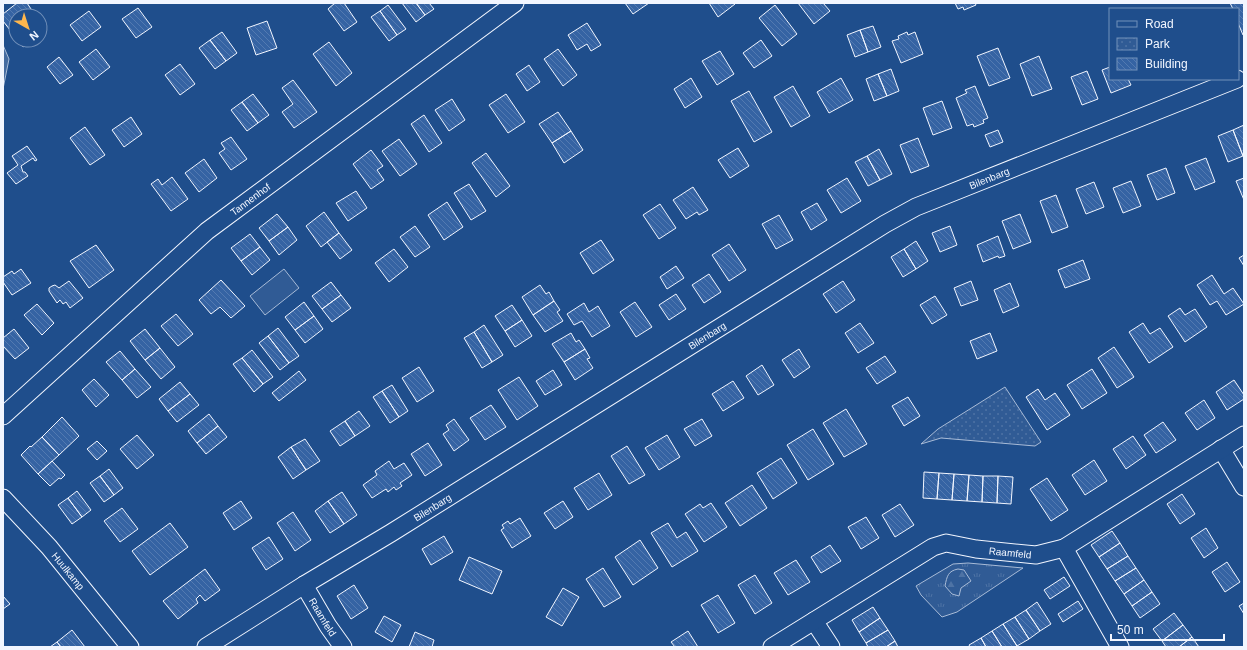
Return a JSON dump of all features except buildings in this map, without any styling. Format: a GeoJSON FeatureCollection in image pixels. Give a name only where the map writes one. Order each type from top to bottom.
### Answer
{"type":"FeatureCollection","features":[{"type":"Feature","properties":{"kind":"street","name":"Tannenhof"},"geometry":{"type":"LineString","coordinates":[[3,416],[207,231],[515,3]]}},
{"type":"Feature","properties":{"kind":"street","name":"Bilenbarg"},"geometry":{"type":"LineString","coordinates":[[206,647],[304,585],[383,539],[885,224],[916,207],[1234,80]]}},
{"type":"Feature","properties":{"kind":"street","name":"Raamfeld"},"geometry":{"type":"LineString","coordinates":[[772,647],[934,547],[946,543],[976,549],[1036,555],[1064,548],[1244,435]]}},
{"type":"Feature","properties":{"kind":"street"},"geometry":{"type":"LineString","coordinates":[[1221,449],[1244,487]]}},
{"type":"Feature","properties":{"kind":"street","name":"Huulkamp"},"geometry":{"type":"LineString","coordinates":[[3,498],[50,547],[130,647]]}},
{"type":"Feature","properties":{"kind":"street"},"geometry":{"type":"LineString","coordinates":[[1064,548],[1120,647]]}},
{"type":"Feature","properties":{"kind":"street","name":"Raamfeld"},"geometry":{"type":"LineString","coordinates":[[304,585],[328,626],[344,647]]}},
{"type":"Feature","properties":{"kind":"street"},"geometry":{"type":"LineString","coordinates":[[814,621],[831,647]]}},
{"type":"Feature","properties":{"kind":"green space"},"geometry":{"type":"Polygon","coordinates":[[[1005,387],[1041,442],[1035,446],[941,438],[921,444],[938,429],[1005,387]]]}},
{"type":"Feature","properties":{"kind":"green space"},"geometry":{"type":"Polygon","coordinates":[[[968,563],[1023,568],[957,612],[942,617],[921,595],[916,586],[953,564],[968,563]]]}},
{"type":"Feature","properties":{"kind":"green space"},"geometry":{"type":"Polygon","coordinates":[[[958,569],[964,570],[971,581],[961,588],[959,596],[952,594],[945,586],[948,574],[958,569]]]}},
{"type":"Feature","properties":{"kind":"shaded area"},"geometry":{"type":"Polygon","coordinates":[[[3,45],[9,59],[3,89],[3,45]]]}},
{"type":"Feature","properties":{"kind":"shaded area"},"geometry":{"type":"Polygon","coordinates":[[[284,269],[299,288],[265,315],[250,296],[284,269]]]}}]}
